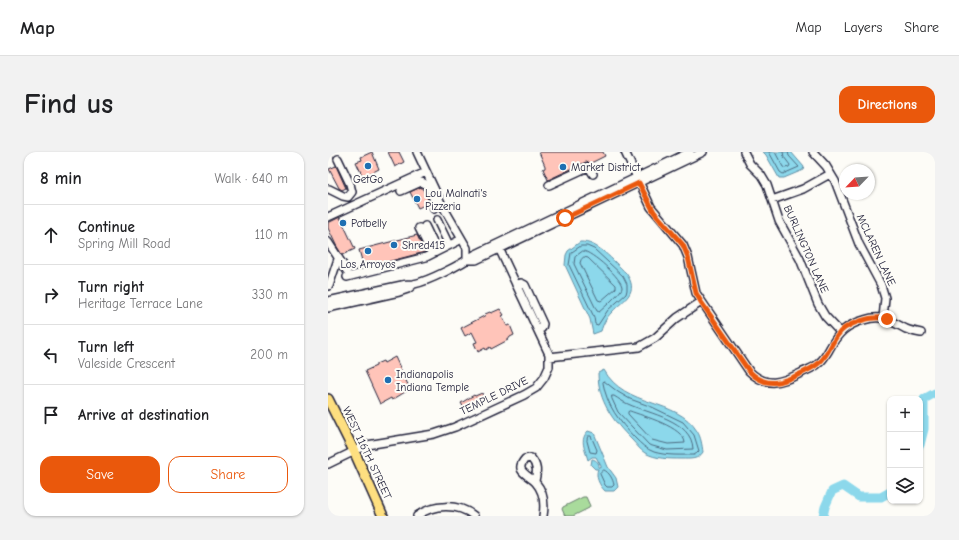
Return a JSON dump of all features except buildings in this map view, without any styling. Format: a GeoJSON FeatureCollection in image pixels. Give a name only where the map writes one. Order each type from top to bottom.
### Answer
{"type":"FeatureCollection","features":[{"type":"Feature","properties":{"kind":"main road","name":"WEST 116TH STREET"},"geometry":{"type":"LineString","coordinates":[[328,399],[331,412],[354,451],[383,516]]}},
{"type":"Feature","properties":{"kind":"street"},"geometry":{"type":"LineString","coordinates":[[417,152],[441,203],[467,248],[467,260]]}},
{"type":"Feature","properties":{"kind":"street"},"geometry":{"type":"LineString","coordinates":[[625,152],[654,212],[683,245],[688,257],[696,293],[701,302],[749,371],[755,377],[764,382],[776,382],[786,380],[816,366],[824,359],[840,332],[863,320],[883,318],[907,330],[921,333]]}},
{"type":"Feature","properties":{"kind":"street"},"geometry":{"type":"LineString","coordinates":[[638,180],[690,152]]}},
{"type":"Feature","properties":{"kind":"street"},"geometry":{"type":"LineString","coordinates":[[328,301],[402,285],[414,284],[426,280],[467,260],[476,260],[498,246],[638,180],[703,152]]}},
{"type":"Feature","properties":{"kind":"street","name":"BURLINGTON LANE"},"geometry":{"type":"LineString","coordinates":[[744,152],[750,164],[761,175],[766,185],[779,221],[800,260],[818,304],[825,316],[840,332]]}},
{"type":"Feature","properties":{"kind":"street","name":"MCLAREN LANE"},"geometry":{"type":"LineString","coordinates":[[813,152],[830,174],[839,191],[859,244],[876,274],[884,292],[885,298],[883,318]]}},
{"type":"Feature","properties":{"kind":"street"},"geometry":{"type":"LineString","coordinates":[[329,190],[348,197],[351,194],[352,188],[338,159]]}},
{"type":"Feature","properties":{"kind":"street"},"geometry":{"type":"LineString","coordinates":[[549,185],[588,167],[593,174]]}},
{"type":"Feature","properties":{"kind":"street"},"geometry":{"type":"LineString","coordinates":[[328,218],[426,172]]}},
{"type":"Feature","properties":{"kind":"street"},"geometry":{"type":"LineString","coordinates":[[772,200],[803,189],[830,174]]}},
{"type":"Feature","properties":{"kind":"street"},"geometry":{"type":"LineString","coordinates":[[401,192],[424,182],[434,201],[434,209]]}},
{"type":"Feature","properties":{"kind":"street"},"geometry":{"type":"LineString","coordinates":[[437,220],[449,245]]}},
{"type":"Feature","properties":{"kind":"street"},"geometry":{"type":"LineString","coordinates":[[452,223],[458,241],[467,260]]}},
{"type":"Feature","properties":{"kind":"street"},"geometry":{"type":"LineString","coordinates":[[422,227],[434,253]]}},
{"type":"Feature","properties":{"kind":"street"},"geometry":{"type":"LineString","coordinates":[[328,242],[347,274],[434,253],[458,241]]}},
{"type":"Feature","properties":{"kind":"street"},"geometry":{"type":"LineString","coordinates":[[498,246],[538,330],[549,357],[639,347],[655,338],[677,318],[701,302]]}},
{"type":"Feature","properties":{"kind":"street"},"geometry":{"type":"LineString","coordinates":[[329,286],[338,259]]}},
{"type":"Feature","properties":{"kind":"street"},"geometry":{"type":"LineString","coordinates":[[328,308],[408,290],[414,284]]}},
{"type":"Feature","properties":{"kind":"street","name":"TEMPLE DRIVE"},"geometry":{"type":"LineString","coordinates":[[328,464],[373,443],[409,438],[449,429],[530,392],[541,383],[547,373],[549,367],[549,357]]}},
{"type":"Feature","properties":{"kind":"street"},"geometry":{"type":"LineString","coordinates":[[535,481],[542,494],[544,502],[543,516]]}},
{"type":"Feature","properties":{"kind":"street"},"geometry":{"type":"LineString","coordinates":[[417,516],[429,510],[447,507],[463,509],[474,516]]}},
{"type":"Feature","properties":{"kind":"green space"},"geometry":{"type":"Polygon","coordinates":[[[586,497],[590,506],[589,508],[573,516],[565,516],[562,509],[563,507],[586,497]]]}},
{"type":"Feature","properties":{"kind":"water"},"geometry":{"type":"Polygon","coordinates":[[[763,152],[791,152],[804,167],[803,170],[784,178],[779,178],[763,152]]]}},
{"type":"Feature","properties":{"kind":"water"},"geometry":{"type":"Polygon","coordinates":[[[580,242],[593,245],[605,253],[626,273],[630,280],[631,286],[629,295],[608,317],[601,331],[593,334],[590,319],[565,265],[568,251],[580,242]]]}},
{"type":"Feature","properties":{"kind":"water"},"geometry":{"type":"Polygon","coordinates":[[[604,370],[613,382],[625,391],[664,407],[688,420],[697,431],[701,441],[703,452],[701,455],[691,459],[667,459],[658,458],[641,450],[613,418],[608,410],[601,393],[598,373],[604,370]]]}},
{"type":"Feature","properties":{"kind":"water"},"geometry":{"type":"Polygon","coordinates":[[[588,431],[594,433],[608,467],[616,478],[618,487],[614,491],[605,491],[599,483],[597,477],[598,469],[595,469],[591,465],[592,459],[594,459],[601,468],[596,457],[592,457],[588,460],[583,441],[585,434],[588,431]]]}},
{"type":"Feature","properties":{"kind":"waterway"},"geometry":{"type":"LineString","coordinates":[[923,433],[924,399],[935,393]]}},
{"type":"Feature","properties":{"kind":"waterway"},"geometry":{"type":"LineString","coordinates":[[823,516],[832,491],[843,486],[859,497],[881,497],[887,494]]}},
{"type":"Feature","properties":{"kind":"place","name":"GetGo"},"geometry":{"type":"Point","coordinates":[368,166]}},
{"type":"Feature","properties":{"kind":"place","name":"Market District"},"geometry":{"type":"Point","coordinates":[563,167]}},
{"type":"Feature","properties":{"kind":"place","name":"Lou Malnati's Pizzeria"},"geometry":{"type":"Point","coordinates":[417,199]}},
{"type":"Feature","properties":{"kind":"place","name":"Potbelly"},"geometry":{"type":"Point","coordinates":[343,223]}},
{"type":"Feature","properties":{"kind":"place","name":"Shred415"},"geometry":{"type":"Point","coordinates":[394,245]}},
{"type":"Feature","properties":{"kind":"place","name":"Los Arroyos"},"geometry":{"type":"Point","coordinates":[368,251]}},
{"type":"Feature","properties":{"kind":"place","name":"Indianapolis Indiana Temple"},"geometry":{"type":"Point","coordinates":[388,380]}},
{"type":"Feature","properties":{"kind":"route"},"geometry":{"type":"LineString","coordinates":[[565,218],[639,183],[654,212],[683,245],[688,257],[696,293],[701,302],[749,371],[755,377],[764,382],[786,380],[816,366],[824,359],[839,333],[855,323],[876,318],[887,319]]}}]}
